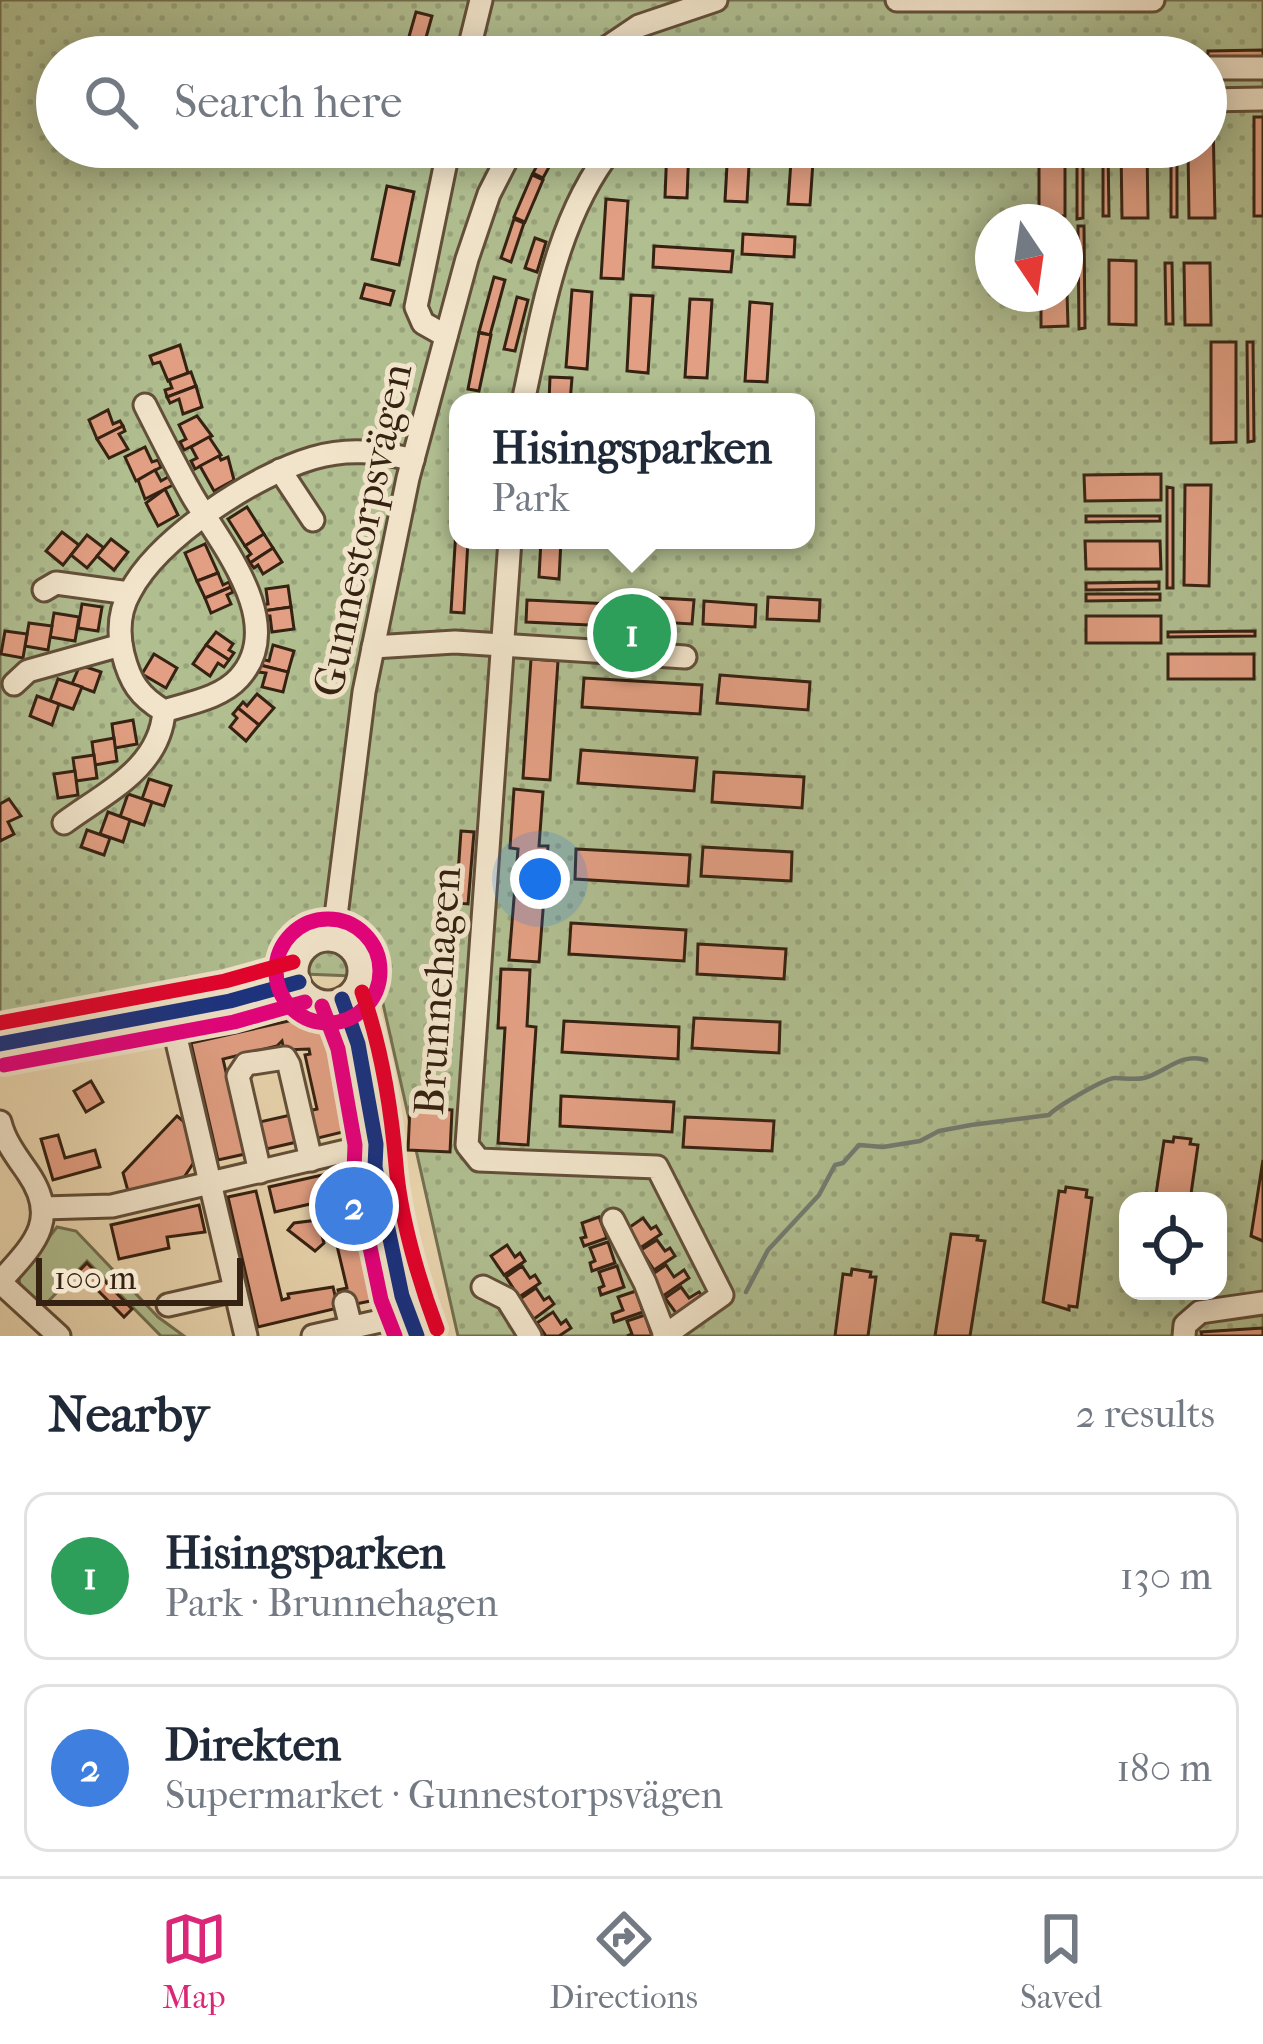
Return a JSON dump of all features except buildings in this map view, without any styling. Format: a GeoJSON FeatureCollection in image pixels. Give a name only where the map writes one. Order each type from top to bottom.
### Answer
{"type":"FeatureCollection","features":[{"type":"Feature","properties":{"kind":"street"},"geometry":{"type":"LineString","coordinates":[[472,36],[481,0]]}},
{"type":"Feature","properties":{"kind":"street"},"geometry":{"type":"LineString","coordinates":[[624,36],[639,26],[716,0]]}},
{"type":"Feature","properties":{"kind":"street"},"geometry":{"type":"LineString","coordinates":[[897,0],[1153,0]]}},
{"type":"Feature","properties":{"kind":"street"},"geometry":{"type":"LineString","coordinates":[[1227,68],[1263,68]]}},
{"type":"Feature","properties":{"kind":"street"},"geometry":{"type":"LineString","coordinates":[[1227,100],[1263,99]]}},
{"type":"Feature","properties":{"kind":"street"},"geometry":{"type":"LineString","coordinates":[[445,168],[416,307],[423,323],[446,336]]}},
{"type":"Feature","properties":{"kind":"street","name":"Gunnestorpsvägen"},"geometry":{"type":"LineString","coordinates":[[333,940],[375,636],[413,460],[489,194],[502,168]]}},
{"type":"Feature","properties":{"kind":"street"},"geometry":{"type":"LineString","coordinates":[[525,393],[565,237],[599,168]]}},
{"type":"Feature","properties":{"kind":"street"},"geometry":{"type":"LineString","coordinates":[[145,405],[248,587],[255,629],[254,648],[236,681],[208,698],[164,711]]}},
{"type":"Feature","properties":{"kind":"street"},"geometry":{"type":"LineString","coordinates":[[164,711],[134,688],[121,645],[121,613],[128,593],[159,556],[205,517],[280,470],[314,457],[352,451],[413,460]]}},
{"type":"Feature","properties":{"kind":"street"},"geometry":{"type":"LineString","coordinates":[[280,470],[313,520]]}},
{"type":"Feature","properties":{"kind":"street","name":"Brunnehagen"},"geometry":{"type":"LineString","coordinates":[[509,549],[467,1145],[479,1160],[657,1167],[722,1295],[664,1336]]}},
{"type":"Feature","properties":{"kind":"street"},"geometry":{"type":"LineString","coordinates":[[44,590],[56,583],[128,593]]}},
{"type":"Feature","properties":{"kind":"street"},"geometry":{"type":"LineString","coordinates":[[375,636],[685,657]]}},
{"type":"Feature","properties":{"kind":"street"},"geometry":{"type":"LineString","coordinates":[[14,684],[28,671],[121,645]]}},
{"type":"Feature","properties":{"kind":"street"},"geometry":{"type":"LineString","coordinates":[[64,824],[145,764],[157,746],[164,711]]}},
{"type":"Feature","properties":{"kind":"street"},"geometry":{"type":"LineString","coordinates":[[333,940],[348,946],[359,963],[357,983],[342,999],[318,1001],[299,982],[298,962],[315,942],[333,940]]}},
{"type":"Feature","properties":{"kind":"street"},"geometry":{"type":"LineString","coordinates":[[0,1043],[279,991],[299,982]]}},
{"type":"Feature","properties":{"kind":"street"},"geometry":{"type":"LineString","coordinates":[[313,1336],[351,1327],[414,1325],[414,1295],[386,1166],[376,1144],[358,1044],[342,999]]}},
{"type":"Feature","properties":{"kind":"street"},"geometry":{"type":"LineString","coordinates":[[170,1012],[187,1116],[210,1184],[246,1336]]}},
{"type":"Feature","properties":{"kind":"street"},"geometry":{"type":"LineString","coordinates":[[260,1172],[238,1076],[246,1064],[285,1058],[310,1160]]}},
{"type":"Feature","properties":{"kind":"street"},"geometry":{"type":"LineString","coordinates":[[3,1137],[38,1187],[43,1208],[38,1236],[0,1282],[59,1336]]}},
{"type":"Feature","properties":{"kind":"street"},"geometry":{"type":"LineString","coordinates":[[43,1208],[112,1206],[160,1191],[210,1184],[376,1144]]}},
{"type":"Feature","properties":{"kind":"street"},"geometry":{"type":"LineString","coordinates":[[613,1220],[664,1336]]}},
{"type":"Feature","properties":{"kind":"street"},"geometry":{"type":"LineString","coordinates":[[483,1288],[507,1299],[530,1336]]}},
{"type":"Feature","properties":{"kind":"street"},"geometry":{"type":"LineString","coordinates":[[168,1305],[235,1290]]}},
{"type":"Feature","properties":{"kind":"street"},"geometry":{"type":"LineString","coordinates":[[345,1303],[351,1327]]}},
{"type":"Feature","properties":{"kind":"street"},"geometry":{"type":"LineString","coordinates":[[1184,1336],[1191,1316],[1200,1312],[1263,1304]]}},
{"type":"Feature","properties":{"kind":"green space"},"geometry":{"type":"Polygon","coordinates":[[[0,0],[1263,0],[1263,1336],[458,1336],[377,977],[253,972],[0,1021],[0,0]]]}},
{"type":"Feature","properties":{"kind":"green space"},"geometry":{"type":"Polygon","coordinates":[[[57,1227],[76,1231],[158,1317],[184,1336],[161,1336],[87,1261],[42,1308],[20,1287],[19,1276],[57,1227]]]}},
{"type":"Feature","properties":{"kind":"waterway"},"geometry":{"type":"LineString","coordinates":[[746,1292],[768,1250],[819,1195],[835,1165],[859,1145],[883,1147],[920,1141],[939,1131],[1049,1115],[1110,1079],[1144,1078],[1181,1061],[1206,1060]]}},
{"type":"Feature","properties":{"kind":"transit line"},"geometry":{"type":"LineString","coordinates":[[328,919],[348,923],[365,934],[376,951],[380,971],[376,991],[365,1008],[348,1019],[328,1023],[308,1019],[291,1008],[280,991],[276,971],[280,951],[291,934],[308,923],[328,919]]}},
{"type":"Feature","properties":{"kind":"transit line"},"geometry":{"type":"LineString","coordinates":[[0,1023],[225,981],[293,962]]}},
{"type":"Feature","properties":{"kind":"transit line"},"geometry":{"type":"LineString","coordinates":[[0,1044],[230,1001],[299,982]]}},
{"type":"Feature","properties":{"kind":"transit line"},"geometry":{"type":"LineString","coordinates":[[362,992],[385,1078],[406,1227],[437,1329]]}},
{"type":"Feature","properties":{"kind":"transit line"},"geometry":{"type":"LineString","coordinates":[[342,999],[358,1044],[376,1144],[375,1167],[402,1296],[417,1336]]}},
{"type":"Feature","properties":{"kind":"transit line"},"geometry":{"type":"LineString","coordinates":[[4,1065],[234,1022],[305,1002]]}},
{"type":"Feature","properties":{"kind":"transit line"},"geometry":{"type":"LineString","coordinates":[[322,1006],[338,1049],[355,1145],[354,1171],[381,1300],[395,1336]]}},
{"type":"Feature","properties":{"kind":"place","name":"Hisingsparken"},"geometry":{"type":"Point","coordinates":[632,633]}},
{"type":"Feature","properties":{"kind":"place","name":"Direkten"},"geometry":{"type":"Point","coordinates":[354,1206]}}]}
